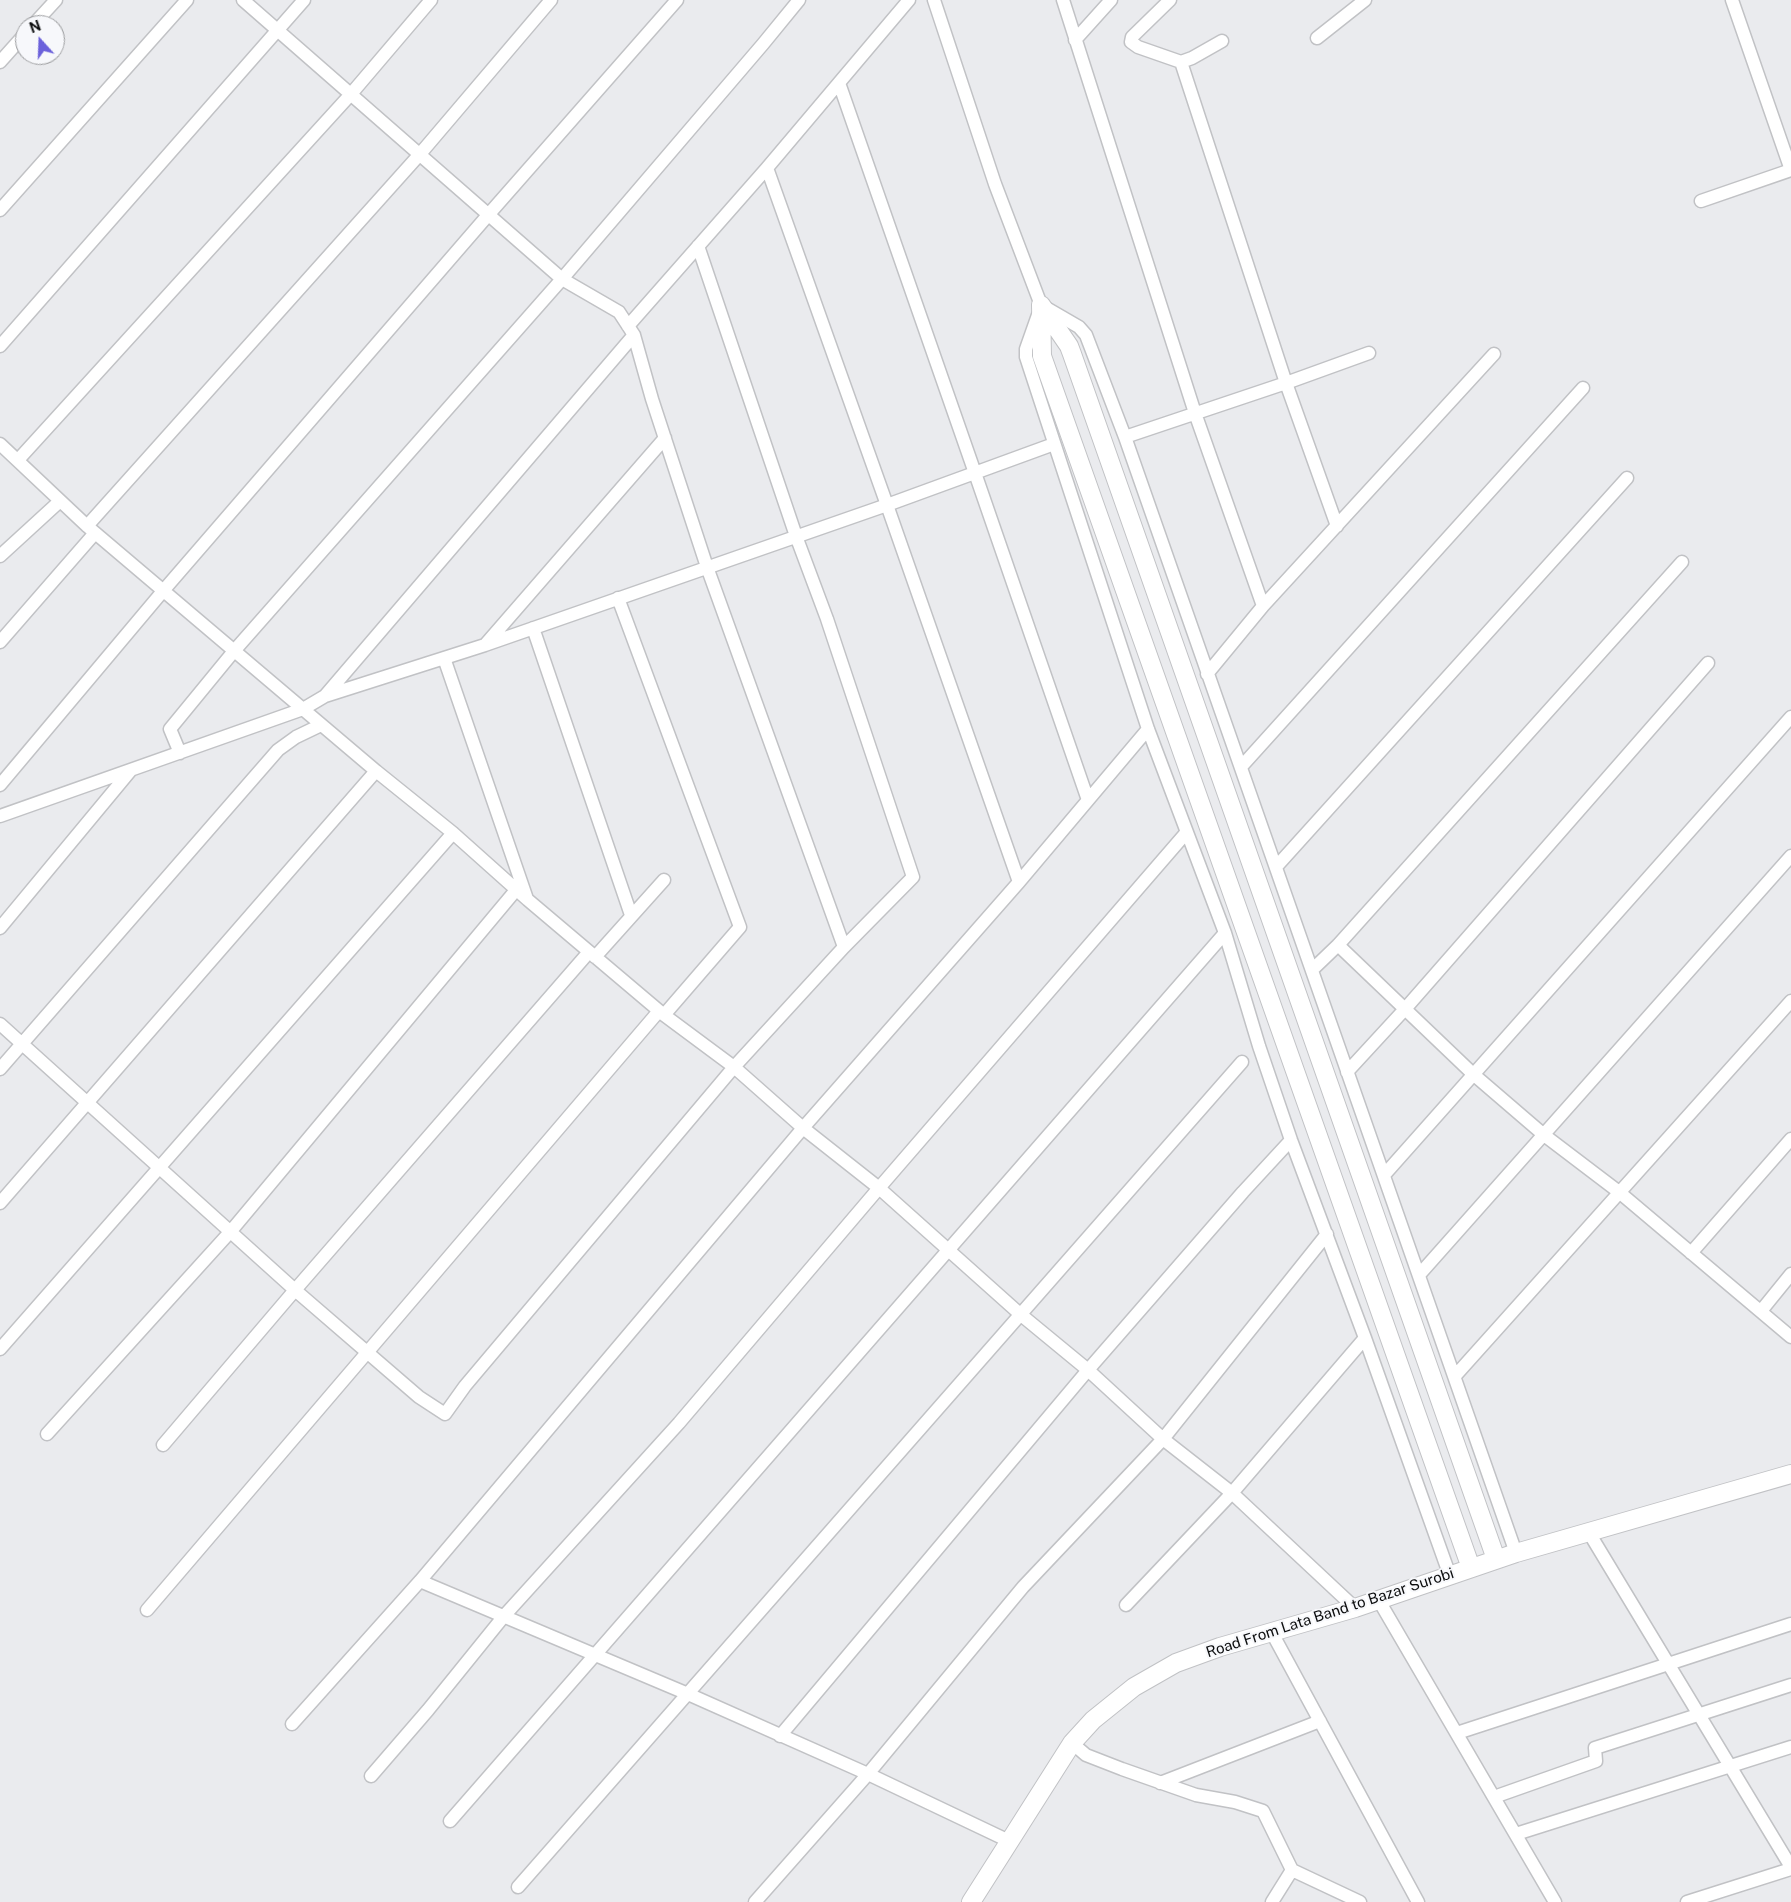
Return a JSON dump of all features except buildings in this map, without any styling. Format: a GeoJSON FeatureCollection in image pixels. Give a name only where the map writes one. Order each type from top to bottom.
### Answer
{"type":"FeatureCollection","features":[{"type":"Feature","properties":{"kind":"street"},"geometry":{"type":"LineString","coordinates":[[42,15],[56,0]]}},
{"type":"Feature","properties":{"kind":"street"},"geometry":{"type":"LineString","coordinates":[[0,210],[187,0]]}},
{"type":"Feature","properties":{"kind":"street"},"geometry":{"type":"LineString","coordinates":[[243,0],[562,279],[619,312],[631,330],[664,438],[707,567],[844,947]]}},
{"type":"Feature","properties":{"kind":"street"},"geometry":{"type":"LineString","coordinates":[[0,346],[304,0]]}},
{"type":"Feature","properties":{"kind":"street"},"geometry":{"type":"LineString","coordinates":[[18,460],[351,94],[431,0]]}},
{"type":"Feature","properties":{"kind":"street"},"geometry":{"type":"LineString","coordinates":[[0,642],[91,530],[420,154],[551,0]]}},
{"type":"Feature","properties":{"kind":"street"},"geometry":{"type":"LineString","coordinates":[[0,785],[163,591],[488,214],[677,0]]}},
{"type":"Feature","properties":{"kind":"street"},"geometry":{"type":"LineString","coordinates":[[180,753],[170,729],[234,650],[562,279],[799,0]]}},
{"type":"Feature","properties":{"kind":"street"},"geometry":{"type":"LineString","coordinates":[[325,696],[631,330],[698,246],[767,168],[909,0]]}},
{"type":"Feature","properties":{"kind":"street"},"geometry":{"type":"LineString","coordinates":[[934,0],[995,184],[1041,305],[1069,346],[1072,354],[1496,1559]]}},
{"type":"Feature","properties":{"kind":"street"},"geometry":{"type":"LineString","coordinates":[[1063,0],[1195,413],[1263,606]]}},
{"type":"Feature","properties":{"kind":"street"},"geometry":{"type":"LineString","coordinates":[[1076,40],[1111,0]]}},
{"type":"Feature","properties":{"kind":"street"},"geometry":{"type":"LineString","coordinates":[[1170,0],[1132,36],[1131,42],[1181,62],[1222,41]]}},
{"type":"Feature","properties":{"kind":"street"},"geometry":{"type":"LineString","coordinates":[[1317,38],[1365,0]]}},
{"type":"Feature","properties":{"kind":"street"},"geometry":{"type":"LineString","coordinates":[[1701,201],[1791,170],[1732,0]]}},
{"type":"Feature","properties":{"kind":"street"},"geometry":{"type":"LineString","coordinates":[[0,62],[15,45]]}},
{"type":"Feature","properties":{"kind":"street"},"geometry":{"type":"LineString","coordinates":[[1181,62],[1286,383],[1337,526]]}},
{"type":"Feature","properties":{"kind":"street"},"geometry":{"type":"LineString","coordinates":[[839,83],[1088,800]]}},
{"type":"Feature","properties":{"kind":"street"},"geometry":{"type":"LineString","coordinates":[[767,168],[1019,882]]}},
{"type":"Feature","properties":{"kind":"street"},"geometry":{"type":"LineString","coordinates":[[0,1024],[296,1290],[419,1397],[445,1414],[465,1386],[734,1067],[844,947],[913,877],[827,619],[796,536],[698,246]]}},
{"type":"Feature","properties":{"kind":"street"},"geometry":{"type":"LineString","coordinates":[[1041,305],[1079,327],[1086,335],[1125,436],[1516,1552]]}},
{"type":"Feature","properties":{"kind":"street"},"geometry":{"type":"LineString","coordinates":[[1041,305],[1026,349],[1026,357],[1148,729],[1225,933],[1259,1046],[1291,1140],[1365,1338],[1450,1576]]}},
{"type":"Feature","properties":{"kind":"street"},"geometry":{"type":"LineString","coordinates":[[1041,305],[1042,356],[1471,1568]]}},
{"type":"Feature","properties":{"kind":"street"},"geometry":{"type":"LineString","coordinates":[[1125,436],[1286,383],[1368,353]]}},
{"type":"Feature","properties":{"kind":"street"},"geometry":{"type":"LineString","coordinates":[[1207,674],[1263,606],[1494,354]]}},
{"type":"Feature","properties":{"kind":"street"},"geometry":{"type":"LineString","coordinates":[[1241,767],[1583,388]]}},
{"type":"Feature","properties":{"kind":"street"},"geometry":{"type":"LineString","coordinates":[[485,645],[664,438]]}},
{"type":"Feature","properties":{"kind":"street"},"geometry":{"type":"LineString","coordinates":[[0,444],[91,530],[376,771],[453,832],[516,890],[661,1013],[734,1067],[803,1128],[878,1188],[1020,1314],[1088,1370],[1163,1439],[1232,1493],[1355,1608]]}},
{"type":"Feature","properties":{"kind":"street"},"geometry":{"type":"LineString","coordinates":[[0,816],[303,709],[325,696],[485,645],[1054,444]]}},
{"type":"Feature","properties":{"kind":"street"},"geometry":{"type":"LineString","coordinates":[[1276,867],[1627,478]]}},
{"type":"Feature","properties":{"kind":"street"},"geometry":{"type":"LineString","coordinates":[[0,556],[60,501]]}},
{"type":"Feature","properties":{"kind":"street"},"geometry":{"type":"LineString","coordinates":[[1312,969],[1338,945],[1682,562]]}},
{"type":"Feature","properties":{"kind":"street"},"geometry":{"type":"LineString","coordinates":[[147,1610],[367,1351],[661,1013],[740,927],[618,598]]}},
{"type":"Feature","properties":{"kind":"street"},"geometry":{"type":"LineString","coordinates":[[533,628],[631,915]]}},
{"type":"Feature","properties":{"kind":"street"},"geometry":{"type":"LineString","coordinates":[[444,658],[528,900]]}},
{"type":"Feature","properties":{"kind":"street"},"geometry":{"type":"LineString","coordinates":[[1347,1072],[1405,1009],[1708,663]]}},
{"type":"Feature","properties":{"kind":"street"},"geometry":{"type":"LineString","coordinates":[[1385,1174],[1791,717]]}},
{"type":"Feature","properties":{"kind":"street"},"geometry":{"type":"LineString","coordinates":[[0,1068],[278,750],[296,737],[321,724]]}},
{"type":"Feature","properties":{"kind":"street"},"geometry":{"type":"LineString","coordinates":[[292,1724],[420,1581],[803,1128],[1019,882],[1148,729]]}},
{"type":"Feature","properties":{"kind":"street"},"geometry":{"type":"LineString","coordinates":[[0,928],[132,770]]}},
{"type":"Feature","properties":{"kind":"street"},"geometry":{"type":"LineString","coordinates":[[0,1203],[376,771]]}},
{"type":"Feature","properties":{"kind":"street"},"geometry":{"type":"LineString","coordinates":[[0,1348],[161,1167],[453,832]]}},
{"type":"Feature","properties":{"kind":"street"},"geometry":{"type":"LineString","coordinates":[[371,1776],[428,1710],[504,1616],[679,1423],[878,1188],[1186,833]]}},
{"type":"Feature","properties":{"kind":"street"},"geometry":{"type":"LineString","coordinates":[[1419,1275],[1791,856]]}},
{"type":"Feature","properties":{"kind":"street"},"geometry":{"type":"LineString","coordinates":[[164,1445],[296,1290],[592,954],[664,880]]}},
{"type":"Feature","properties":{"kind":"street"},"geometry":{"type":"LineString","coordinates":[[47,1434],[231,1231],[516,890]]}},
{"type":"Feature","properties":{"kind":"street"},"geometry":{"type":"LineString","coordinates":[[450,1821],[1225,933]]}},
{"type":"Feature","properties":{"kind":"street"},"geometry":{"type":"LineString","coordinates":[[1338,945],[1473,1074],[1544,1135],[1618,1192],[1791,1337]]}},
{"type":"Feature","properties":{"kind":"street"},"geometry":{"type":"LineString","coordinates":[[1455,1376],[1791,1001]]}},
{"type":"Feature","properties":{"kind":"street"},"geometry":{"type":"LineString","coordinates":[[518,1887],[1242,1062]]}},
{"type":"Feature","properties":{"kind":"street"},"geometry":{"type":"LineString","coordinates":[[1691,1253],[1791,1139]]}},
{"type":"Feature","properties":{"kind":"street"},"geometry":{"type":"LineString","coordinates":[[780,1736],[1088,1370],[1243,1192],[1291,1140]]}},
{"type":"Feature","properties":{"kind":"street"},"geometry":{"type":"LineString","coordinates":[[755,1902],[868,1774],[1023,1587],[1163,1439],[1327,1234]]}},
{"type":"Feature","properties":{"kind":"street"},"geometry":{"type":"LineString","coordinates":[[1761,1311],[1791,1274]]}},
{"type":"Feature","properties":{"kind":"street"},"geometry":{"type":"LineString","coordinates":[[1126,1605],[1232,1493],[1365,1338]]}},
{"type":"Feature","properties":{"kind":"street","name":"Road From Lata Band to Bazar Surobi"},"geometry":{"type":"LineString","coordinates":[[971,1902],[1072,1743],[1093,1720],[1134,1687],[1176,1663],[1271,1631],[1355,1608],[1516,1552],[1791,1474]]}},
{"type":"Feature","properties":{"kind":"street"},"geometry":{"type":"LineString","coordinates":[[1588,1531],[1791,1868],[1687,1902]]}},
{"type":"Feature","properties":{"kind":"street"},"geometry":{"type":"LineString","coordinates":[[420,1581],[688,1694],[868,1774],[1009,1841]]}},
{"type":"Feature","properties":{"kind":"street"},"geometry":{"type":"LineString","coordinates":[[1378,1599],[1555,1902]]}},
{"type":"Feature","properties":{"kind":"street"},"geometry":{"type":"LineString","coordinates":[[1457,1733],[1791,1624]]}},
{"type":"Feature","properties":{"kind":"street"},"geometry":{"type":"LineString","coordinates":[[1271,1631],[1418,1902]]}},
{"type":"Feature","properties":{"kind":"street"},"geometry":{"type":"LineString","coordinates":[[1494,1796],[1596,1761],[1595,1748],[1791,1685]]}},
{"type":"Feature","properties":{"kind":"street"},"geometry":{"type":"LineString","coordinates":[[1160,1783],[1320,1721]]}},
{"type":"Feature","properties":{"kind":"street"},"geometry":{"type":"LineString","coordinates":[[1072,1743],[1086,1755],[1160,1783],[1196,1795],[1235,1802],[1262,1811],[1292,1870],[1358,1901]]}},
{"type":"Feature","properties":{"kind":"street"},"geometry":{"type":"LineString","coordinates":[[1516,1834],[1791,1746]]}},
{"type":"Feature","properties":{"kind":"street"},"geometry":{"type":"LineString","coordinates":[[1272,1902],[1292,1870]]}}]}
